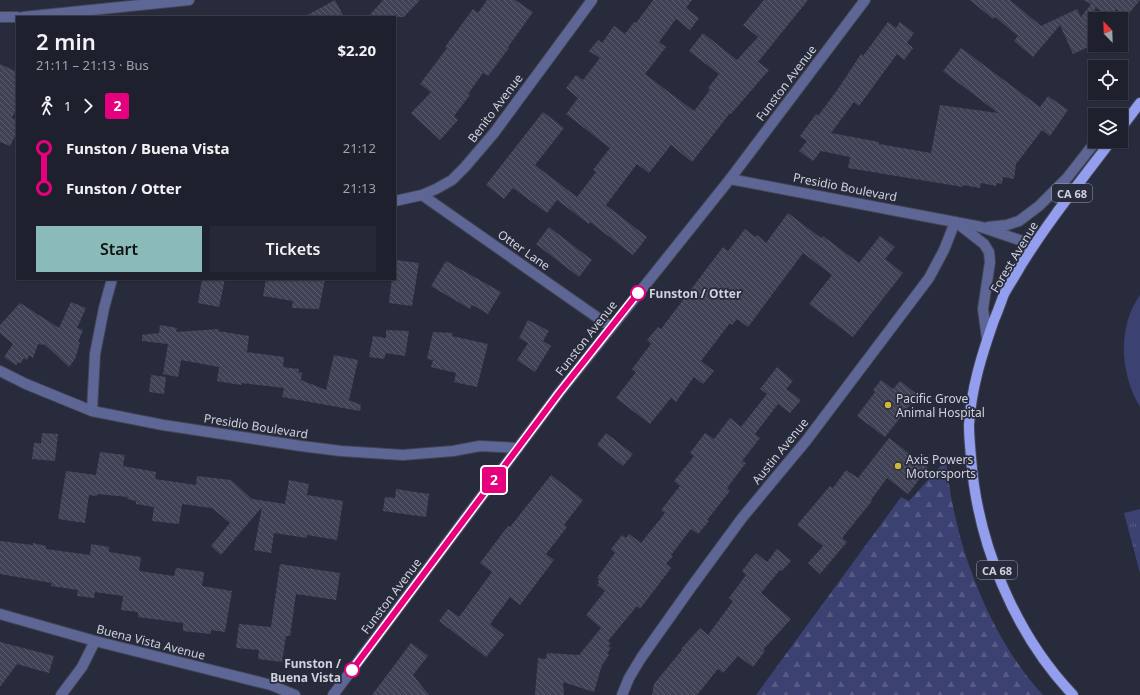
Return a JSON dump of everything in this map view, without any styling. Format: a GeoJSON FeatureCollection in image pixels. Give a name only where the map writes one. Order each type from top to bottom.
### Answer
{"type":"FeatureCollection","features":[{"type":"Feature","properties":{"kind":"main road"},"geometry":{"type":"LineString","coordinates":[[1128,119],[1140,103]]}},
{"type":"Feature","properties":{"kind":"main road","name":"Forest Avenue"},"geometry":{"type":"LineString","coordinates":[[1073,695],[1036,649],[1014,612],[997,572],[983,530],[973,483],[969,426],[972,396],[979,364],[1005,293],[1034,245],[1106,148]]}},
{"type":"Feature","properties":{"kind":"street"},"geometry":{"type":"LineString","coordinates":[[34,16],[189,0]]}},
{"type":"Feature","properties":{"kind":"street","name":"Benito Avenue"},"geometry":{"type":"LineString","coordinates":[[396,201],[422,195],[436,189],[452,180],[465,167],[494,133],[592,0]]}},
{"type":"Feature","properties":{"kind":"street","name":"Funston Avenue"},"geometry":{"type":"LineString","coordinates":[[333,695],[559,393],[730,179],[865,0]]}},
{"type":"Feature","properties":{"kind":"street"},"geometry":{"type":"LineString","coordinates":[[0,17],[16,17]]}},
{"type":"Feature","properties":{"kind":"street"},"geometry":{"type":"LineString","coordinates":[[981,227],[1007,226],[1019,221],[1039,206],[1067,178],[1091,148]]}},
{"type":"Feature","properties":{"kind":"street","name":"Presidio Boulevard"},"geometry":{"type":"LineString","coordinates":[[730,179],[981,227],[1034,245]]}},
{"type":"Feature","properties":{"kind":"street","name":"Otter Lane"},"geometry":{"type":"LineString","coordinates":[[422,195],[611,328]]}},
{"type":"Feature","properties":{"kind":"street","name":"Presidio Boulevard"},"geometry":{"type":"LineString","coordinates":[[955,222],[984,244],[989,252],[990,262],[983,309],[987,339]]}},
{"type":"Feature","properties":{"kind":"street","name":"Austin Avenue"},"geometry":{"type":"LineString","coordinates":[[622,695],[629,678],[641,658],[742,518],[806,441],[929,278],[944,250],[955,222]]}},
{"type":"Feature","properties":{"kind":"street"},"geometry":{"type":"LineString","coordinates":[[92,411],[95,354],[104,308],[112,280]]}},
{"type":"Feature","properties":{"kind":"street","name":"Presidio Boulevard"},"geometry":{"type":"LineString","coordinates":[[0,371],[26,384],[92,411],[163,425],[341,451],[403,455],[454,451],[480,446],[518,448]]}},
{"type":"Feature","properties":{"kind":"street","name":"Buena Vista Avenue"},"geometry":{"type":"LineString","coordinates":[[0,614],[96,641],[271,685],[295,695]]}},
{"type":"Feature","properties":{"kind":"street"},"geometry":{"type":"LineString","coordinates":[[61,695],[82,666],[96,641]]}},
{"type":"Feature","properties":{"kind":"green space"},"geometry":{"type":"Polygon","coordinates":[[[1140,295],[1140,407],[1128,380],[1124,351],[1127,321],[1140,295]]]}},
{"type":"Feature","properties":{"kind":"green space"},"geometry":{"type":"Polygon","coordinates":[[[946,460],[951,498],[967,560],[976,585],[999,633],[1012,655],[1043,695],[756,695],[901,497],[909,501],[946,460]]]}},
{"type":"Feature","properties":{"kind":"green space"},"geometry":{"type":"Polygon","coordinates":[[[1140,509],[1140,573],[1124,513],[1140,509]]]}},
{"type":"Feature","properties":{"kind":"building"},"geometry":{"type":"Polygon","coordinates":[[[335,0],[343,16],[306,16],[335,0]]]}},
{"type":"Feature","properties":{"kind":"building"},"geometry":{"type":"Polygon","coordinates":[[[383,0],[420,0],[404,17],[369,16],[383,0]]]}},
{"type":"Feature","properties":{"kind":"building"},"geometry":{"type":"Polygon","coordinates":[[[487,0],[515,0],[533,12],[488,76],[483,73],[468,94],[470,95],[454,116],[458,120],[440,140],[411,113],[431,92],[420,84],[447,48],[445,47],[473,9],[478,13],[487,0]]]}},
{"type":"Feature","properties":{"kind":"building"},"geometry":{"type":"Polygon","coordinates":[[[653,0],[692,0],[686,8],[699,18],[690,30],[676,19],[659,42],[666,47],[645,74],[694,111],[710,90],[708,88],[719,74],[689,51],[703,33],[737,60],[758,37],[743,25],[764,0],[808,0],[758,62],[769,70],[731,114],[730,113],[692,162],[671,145],[649,173],[637,164],[606,205],[647,237],[633,255],[590,222],[589,224],[557,200],[547,213],[513,188],[504,199],[486,185],[543,112],[564,128],[535,165],[577,197],[596,172],[593,170],[610,148],[566,114],[578,98],[566,88],[576,75],[583,80],[600,58],[589,51],[598,40],[602,43],[614,26],[625,34],[634,22],[636,23],[653,0]]]}},
{"type":"Feature","properties":{"kind":"building"},"geometry":{"type":"Polygon","coordinates":[[[970,0],[1010,0],[1041,26],[1077,9],[1081,17],[1091,4],[1084,0],[1140,0],[1128,15],[1128,12],[1120,12],[1116,9],[1114,12],[1102,12],[1095,7],[1095,12],[1088,12],[1088,47],[1073,54],[1060,25],[1033,57],[1014,41],[1018,36],[995,17],[993,19],[970,0]]]}},
{"type":"Feature","properties":{"kind":"building"},"geometry":{"type":"Polygon","coordinates":[[[888,22],[896,28],[900,22],[914,33],[907,43],[913,48],[904,60],[897,54],[859,106],[854,102],[831,133],[879,142],[879,144],[931,153],[940,105],[998,113],[943,71],[961,48],[1040,107],[1048,96],[1068,110],[1050,136],[1042,130],[1016,164],[1014,179],[1003,177],[1002,184],[997,183],[996,186],[981,183],[980,188],[963,185],[963,187],[848,168],[850,157],[821,151],[813,161],[799,151],[807,141],[800,136],[816,114],[818,116],[861,54],[863,56],[888,22]]]}},
{"type":"Feature","properties":{"kind":"building"},"geometry":{"type":"Polygon","coordinates":[[[0,64],[16,72],[16,109],[12,118],[16,120],[16,134],[10,146],[0,142],[0,64]]]}},
{"type":"Feature","properties":{"kind":"building"},"geometry":{"type":"Polygon","coordinates":[[[788,213],[821,238],[823,236],[859,263],[880,236],[895,247],[885,259],[903,273],[853,337],[809,304],[832,275],[803,253],[748,327],[737,319],[732,325],[730,323],[701,361],[714,371],[703,384],[694,377],[676,402],[671,398],[650,424],[616,398],[636,372],[632,369],[651,344],[647,340],[658,327],[661,329],[723,247],[728,251],[745,229],[755,237],[757,235],[766,243],[788,213]]]}},
{"type":"Feature","properties":{"kind":"building"},"geometry":{"type":"Polygon","coordinates":[[[549,227],[592,260],[579,277],[536,244],[549,227]]]}},
{"type":"Feature","properties":{"kind":"building"},"geometry":{"type":"Polygon","coordinates":[[[396,260],[419,263],[412,306],[389,303],[392,280],[396,280],[396,260]]]}},
{"type":"Feature","properties":{"kind":"building"},"geometry":{"type":"Polygon","coordinates":[[[446,261],[501,292],[488,314],[472,305],[470,309],[431,286],[446,261]]]}},
{"type":"Feature","properties":{"kind":"building"},"geometry":{"type":"Polygon","coordinates":[[[202,280],[225,280],[219,307],[198,303],[202,280]]]}},
{"type":"Feature","properties":{"kind":"building"},"geometry":{"type":"Polygon","coordinates":[[[266,280],[325,280],[319,309],[292,308],[293,301],[263,296],[266,280]]]}},
{"type":"Feature","properties":{"kind":"building"},"geometry":{"type":"Polygon","coordinates":[[[71,302],[86,308],[77,328],[83,330],[78,342],[80,343],[75,359],[69,367],[44,344],[38,344],[33,358],[29,355],[27,360],[24,358],[21,363],[19,362],[16,365],[4,357],[13,344],[0,333],[0,325],[20,303],[59,328],[71,302]]]}},
{"type":"Feature","properties":{"kind":"building"},"geometry":{"type":"Polygon","coordinates":[[[528,320],[549,331],[543,341],[551,346],[535,372],[517,360],[528,343],[519,338],[528,320]]]}},
{"type":"Feature","properties":{"kind":"building"},"geometry":{"type":"Polygon","coordinates":[[[160,325],[177,328],[176,332],[219,329],[218,331],[249,336],[247,352],[284,357],[283,367],[299,369],[298,372],[302,373],[301,380],[326,390],[334,355],[358,360],[349,400],[361,405],[360,411],[282,397],[284,388],[242,383],[241,385],[217,381],[219,367],[181,360],[178,377],[163,374],[168,344],[142,341],[142,335],[159,333],[160,325]]]}},
{"type":"Feature","properties":{"kind":"building"},"geometry":{"type":"Polygon","coordinates":[[[386,330],[409,331],[405,356],[386,353],[384,359],[369,357],[373,336],[386,338],[386,330]]]}},
{"type":"Feature","properties":{"kind":"building"},"geometry":{"type":"Polygon","coordinates":[[[433,332],[453,333],[452,336],[488,344],[477,387],[454,382],[456,373],[431,367],[433,360],[427,359],[433,332]]]}},
{"type":"Feature","properties":{"kind":"building"},"geometry":{"type":"Polygon","coordinates":[[[777,367],[793,381],[786,389],[801,400],[790,413],[778,404],[755,434],[760,438],[742,461],[746,463],[727,488],[730,491],[707,520],[709,521],[698,534],[691,529],[666,564],[671,568],[640,609],[637,606],[608,641],[611,643],[608,646],[611,648],[607,653],[609,655],[602,665],[594,692],[563,682],[564,695],[535,695],[538,658],[546,659],[547,653],[579,655],[601,628],[586,615],[605,591],[597,585],[599,583],[599,579],[597,578],[615,553],[611,549],[622,535],[626,538],[629,534],[641,543],[665,513],[661,510],[680,486],[674,481],[694,456],[690,453],[705,433],[714,439],[730,418],[741,427],[767,394],[760,389],[777,367]]]}},
{"type":"Feature","properties":{"kind":"building"},"geometry":{"type":"Polygon","coordinates":[[[151,375],[166,377],[164,394],[149,392],[151,375]]]}},
{"type":"Feature","properties":{"kind":"building","name":"Pacific Grove Animal Hospital"},"geometry":{"type":"Polygon","coordinates":[[[881,380],[893,389],[900,381],[918,395],[885,437],[857,416],[875,392],[873,390],[881,380]]]}},
{"type":"Feature","properties":{"kind":"building"},"geometry":{"type":"Polygon","coordinates":[[[42,433],[58,434],[55,461],[32,459],[34,443],[41,443],[42,433]]]}},
{"type":"Feature","properties":{"kind":"building"},"geometry":{"type":"Polygon","coordinates":[[[606,433],[633,454],[623,466],[597,445],[606,433]]]}},
{"type":"Feature","properties":{"kind":"building"},"geometry":{"type":"Polygon","coordinates":[[[889,438],[928,468],[908,494],[887,478],[871,500],[872,501],[842,538],[847,542],[820,574],[808,563],[823,546],[797,525],[830,486],[833,488],[846,470],[858,478],[889,438]]]}},
{"type":"Feature","properties":{"kind":"building"},"geometry":{"type":"Polygon","coordinates":[[[100,452],[125,455],[123,466],[156,472],[155,479],[196,485],[197,476],[231,480],[252,499],[285,504],[289,480],[309,484],[307,495],[343,501],[337,540],[307,535],[307,538],[274,533],[271,553],[254,550],[262,507],[221,555],[211,546],[230,523],[212,508],[182,504],[179,524],[152,521],[154,507],[136,504],[136,501],[127,499],[128,497],[97,494],[97,496],[89,495],[85,523],[58,519],[66,471],[96,475],[100,452]]]}},
{"type":"Feature","properties":{"kind":"building"},"geometry":{"type":"Polygon","coordinates":[[[551,475],[583,500],[564,525],[567,527],[546,554],[554,560],[520,605],[510,597],[490,624],[504,635],[486,657],[439,621],[448,609],[459,617],[492,572],[480,563],[508,526],[510,527],[551,475]]]}},
{"type":"Feature","properties":{"kind":"building"},"geometry":{"type":"Polygon","coordinates":[[[396,489],[429,494],[426,517],[383,511],[385,497],[395,498],[396,489]]]}},
{"type":"Feature","properties":{"kind":"building"},"geometry":{"type":"Polygon","coordinates":[[[0,541],[33,545],[33,543],[46,546],[46,549],[90,555],[91,544],[109,547],[109,552],[141,557],[139,571],[174,576],[176,568],[204,572],[202,586],[232,591],[225,632],[211,630],[211,634],[183,631],[183,623],[138,617],[138,612],[121,610],[123,596],[95,592],[94,598],[77,596],[78,590],[51,586],[52,583],[0,574],[0,541]]]}},
{"type":"Feature","properties":{"kind":"building"},"geometry":{"type":"Polygon","coordinates":[[[777,549],[791,561],[782,571],[780,570],[761,593],[791,619],[763,650],[765,651],[753,667],[738,656],[723,673],[718,669],[697,695],[652,695],[654,684],[682,650],[681,649],[700,628],[708,635],[733,601],[729,598],[746,575],[742,571],[756,553],[767,562],[777,549]]]}},
{"type":"Feature","properties":{"kind":"building"},"geometry":{"type":"Polygon","coordinates":[[[280,564],[340,573],[336,600],[296,594],[290,636],[286,636],[282,662],[258,659],[259,650],[236,648],[239,624],[271,627],[280,564]]]}},
{"type":"Feature","properties":{"kind":"building"},"geometry":{"type":"Polygon","coordinates":[[[0,642],[54,656],[49,673],[17,664],[0,687],[0,642]]]}},
{"type":"Feature","properties":{"kind":"building"},"geometry":{"type":"Polygon","coordinates":[[[411,643],[428,656],[413,675],[429,695],[372,695],[411,643]]]}},
{"type":"Feature","properties":{"kind":"bus line","name":"2"},"geometry":{"type":"LineString","coordinates":[[352,670],[559,393],[638,293]]}},
{"type":"Feature","properties":{"kind":"place","name":"Funston / Otter"},"geometry":{"type":"Point","coordinates":[638,293]}},
{"type":"Feature","properties":{"kind":"place","name":"Pacific Grove Animal Hospital"},"geometry":{"type":"Point","coordinates":[888,405]}},
{"type":"Feature","properties":{"kind":"place","name":"Axis Powers Motorsports"},"geometry":{"type":"Point","coordinates":[898,466]}},
{"type":"Feature","properties":{"kind":"place","name":"Funston / Buena Vista"},"geometry":{"type":"Point","coordinates":[352,670]}}]}
